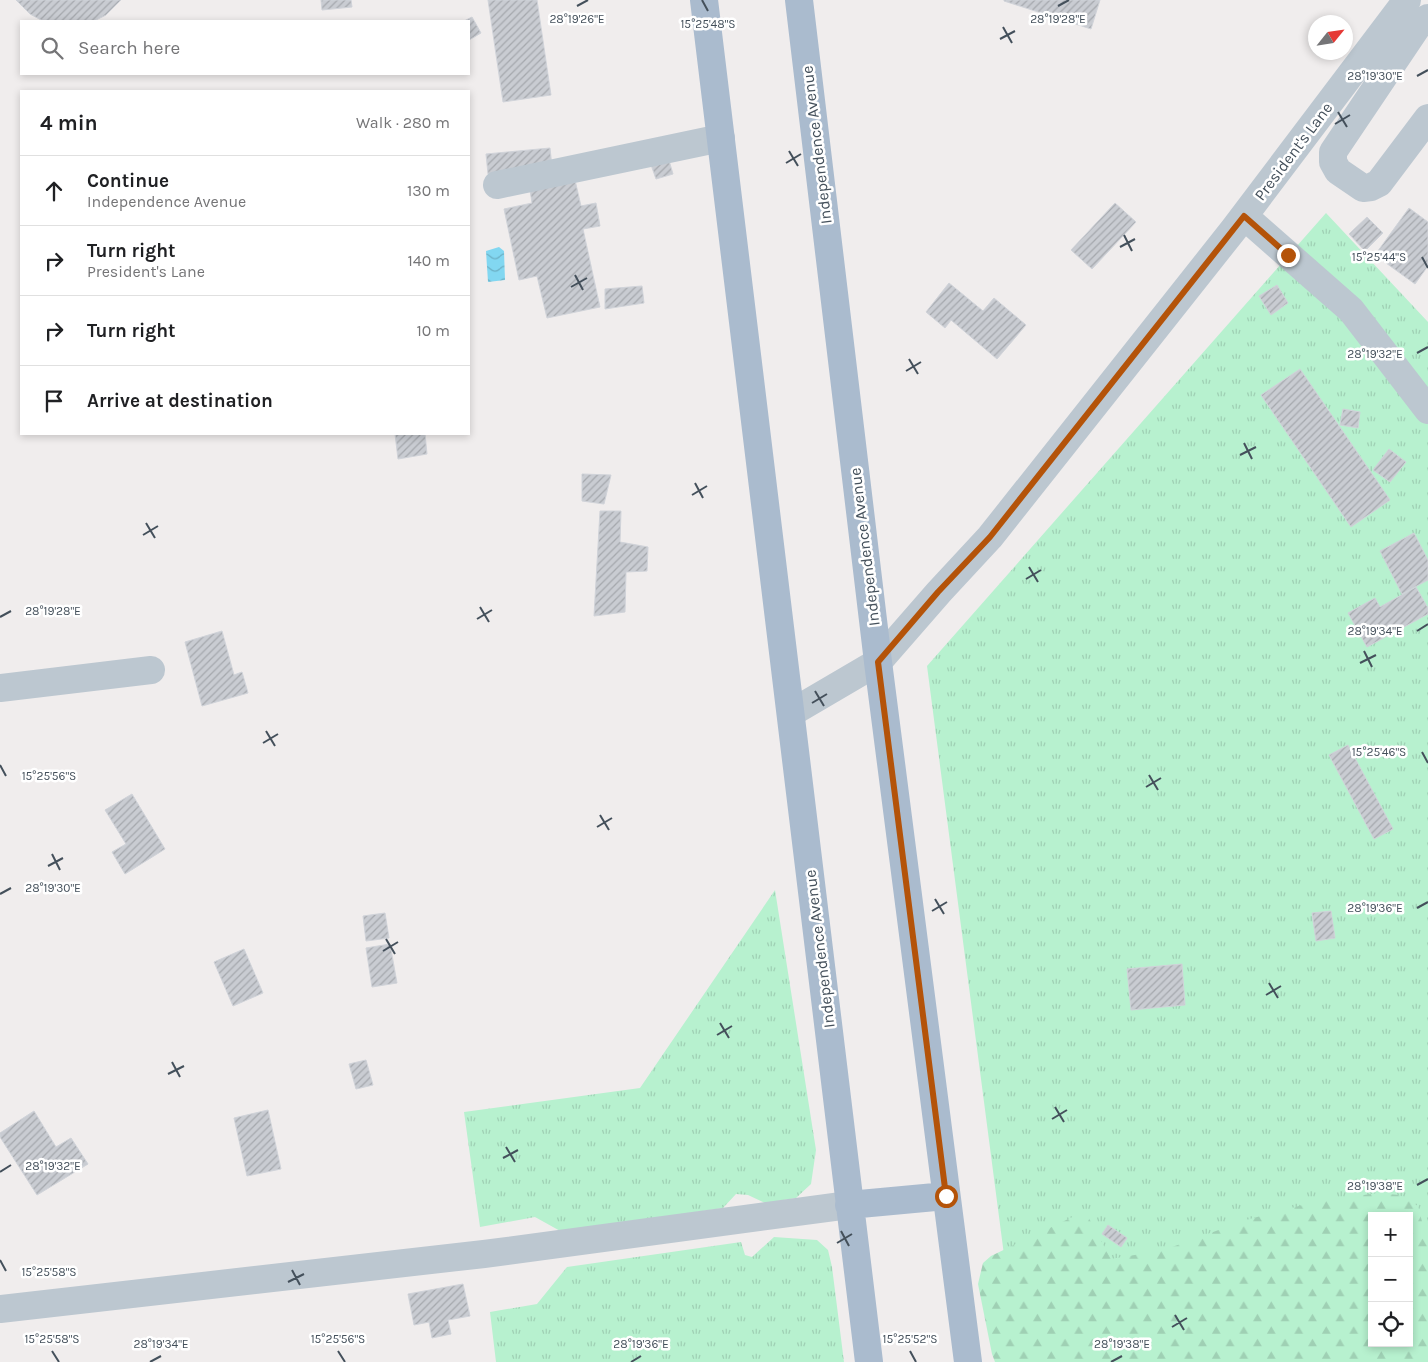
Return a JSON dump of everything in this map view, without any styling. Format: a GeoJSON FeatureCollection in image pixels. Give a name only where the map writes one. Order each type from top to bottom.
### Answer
{"type":"FeatureCollection","features":[{"type":"Feature","properties":{"kind":"main road","name":"Independence Avenue"},"geometry":{"type":"LineString","coordinates":[[704,0],[869,1362]]}},
{"type":"Feature","properties":{"kind":"main road","name":"Independence Avenue"},"geometry":{"type":"LineString","coordinates":[[799,0],[878,662],[968,1362]]}},
{"type":"Feature","properties":{"kind":"main road"},"geometry":{"type":"LineString","coordinates":[[849,1205],[946,1196]]}},
{"type":"Feature","properties":{"kind":"street","name":"President's Lane"},"geometry":{"type":"LineString","coordinates":[[791,713],[878,662],[938,592],[990,537],[1244,216],[1407,0]]}},
{"type":"Feature","properties":{"kind":"street"},"geometry":{"type":"LineString","coordinates":[[1428,18],[1419,24],[1333,152],[1333,162],[1338,171],[1363,188],[1379,184],[1428,118]]}},
{"type":"Feature","properties":{"kind":"street"},"geometry":{"type":"LineString","coordinates":[[497,185],[721,138]]}},
{"type":"Feature","properties":{"kind":"street"},"geometry":{"type":"LineString","coordinates":[[1244,216],[1351,310],[1428,410]]}},
{"type":"Feature","properties":{"kind":"street"},"geometry":{"type":"LineString","coordinates":[[0,688],[151,670]]}},
{"type":"Feature","properties":{"kind":"street"},"geometry":{"type":"LineString","coordinates":[[0,1309],[484,1254],[849,1205]]}},
{"type":"Feature","properties":{"kind":"green space"},"geometry":{"type":"Polygon","coordinates":[[[1326,213],[1428,322],[1428,1362],[1018,1362],[927,666],[1326,213]]]}},
{"type":"Feature","properties":{"kind":"green space"},"geometry":{"type":"Polygon","coordinates":[[[775,890],[816,1150],[811,1184],[796,1198],[765,1203],[748,1195],[736,1194],[723,1208],[562,1232],[535,1217],[480,1227],[464,1112],[640,1088],[775,890]]]}},
{"type":"Feature","properties":{"kind":"green space"},"geometry":{"type":"Polygon","coordinates":[[[1378,1193],[1399,1195],[1418,1206],[1428,1238],[1428,1362],[995,1362],[978,1284],[983,1263],[991,1256],[1085,1211],[1111,1259],[1164,1250],[1246,1220],[1314,1202],[1378,1193]]]}},
{"type":"Feature","properties":{"kind":"green space"},"geometry":{"type":"Polygon","coordinates":[[[774,1237],[817,1240],[828,1250],[832,1267],[844,1362],[496,1362],[490,1312],[537,1304],[567,1267],[741,1242],[745,1255],[752,1257],[774,1237]]]}},
{"type":"Feature","properties":{"kind":"water"},"geometry":{"type":"Polygon","coordinates":[[[499,247],[504,251],[505,280],[488,282],[486,251],[499,247]]]}},
{"type":"Feature","properties":{"kind":"building"},"geometry":{"type":"Polygon","coordinates":[[[16,0],[121,0],[106,15],[96,20],[41,20],[30,14],[16,0]]]}},
{"type":"Feature","properties":{"kind":"building"},"geometry":{"type":"Polygon","coordinates":[[[321,0],[351,0],[352,7],[322,10],[321,0]]]}},
{"type":"Feature","properties":{"kind":"building"},"geometry":{"type":"Polygon","coordinates":[[[488,0],[537,0],[551,95],[503,102],[488,0]]]}},
{"type":"Feature","properties":{"kind":"building"},"geometry":{"type":"Polygon","coordinates":[[[1004,0],[1100,0],[1091,29],[1004,0]]]}},
{"type":"Feature","properties":{"kind":"building"},"geometry":{"type":"Polygon","coordinates":[[[472,17],[481,33],[470,39],[470,20],[466,20],[472,17]]]}},
{"type":"Feature","properties":{"kind":"building"},"geometry":{"type":"Polygon","coordinates":[[[550,148],[552,167],[488,174],[486,154],[550,148]]]}},
{"type":"Feature","properties":{"kind":"building"},"geometry":{"type":"Polygon","coordinates":[[[668,157],[673,174],[656,179],[650,162],[668,157]]]}},
{"type":"Feature","properties":{"kind":"building"},"geometry":{"type":"Polygon","coordinates":[[[575,180],[581,206],[596,203],[600,226],[583,229],[600,307],[547,318],[537,276],[519,280],[504,209],[532,203],[530,190],[575,180]]]}},
{"type":"Feature","properties":{"kind":"building"},"geometry":{"type":"Polygon","coordinates":[[[1115,203],[1136,222],[1092,269],[1071,250],[1115,203]]]}},
{"type":"Feature","properties":{"kind":"building"},"geometry":{"type":"Polygon","coordinates":[[[1409,208],[1428,222],[1428,266],[1415,284],[1375,255],[1409,208]]]}},
{"type":"Feature","properties":{"kind":"building"},"geometry":{"type":"Polygon","coordinates":[[[1367,217],[1383,233],[1365,251],[1349,234],[1367,217]]]}},
{"type":"Feature","properties":{"kind":"building"},"geometry":{"type":"Polygon","coordinates":[[[949,283],[983,311],[994,298],[1026,325],[997,359],[951,320],[945,328],[926,312],[949,283]]]}},
{"type":"Feature","properties":{"kind":"building"},"geometry":{"type":"Polygon","coordinates":[[[1277,285],[1288,303],[1271,315],[1259,296],[1277,285]]]}},
{"type":"Feature","properties":{"kind":"building"},"geometry":{"type":"Polygon","coordinates":[[[642,286],[644,303],[605,309],[605,289],[642,286]]]}},
{"type":"Feature","properties":{"kind":"building"},"geometry":{"type":"Polygon","coordinates":[[[1300,369],[1390,500],[1351,527],[1261,395],[1300,369]]]}},
{"type":"Feature","properties":{"kind":"building"},"geometry":{"type":"Polygon","coordinates":[[[1343,409],[1360,412],[1358,428],[1340,425],[1343,409]]]}},
{"type":"Feature","properties":{"kind":"building"},"geometry":{"type":"Polygon","coordinates":[[[395,435],[425,435],[427,454],[398,459],[395,435]]]}},
{"type":"Feature","properties":{"kind":"building"},"geometry":{"type":"Polygon","coordinates":[[[1389,449],[1406,462],[1390,482],[1373,470],[1389,449]]]}},
{"type":"Feature","properties":{"kind":"building"},"geometry":{"type":"Polygon","coordinates":[[[582,474],[611,475],[604,504],[582,501],[582,474]]]}},
{"type":"Feature","properties":{"kind":"building"},"geometry":{"type":"Polygon","coordinates":[[[600,511],[621,511],[620,542],[648,547],[647,571],[626,572],[625,612],[594,616],[600,511]]]}},
{"type":"Feature","properties":{"kind":"building"},"geometry":{"type":"Polygon","coordinates":[[[1414,533],[1428,560],[1428,580],[1402,594],[1380,551],[1414,533]]]}},
{"type":"Feature","properties":{"kind":"building"},"geometry":{"type":"Polygon","coordinates":[[[1416,587],[1428,608],[1428,614],[1367,647],[1348,613],[1375,598],[1380,607],[1416,587]]]}},
{"type":"Feature","properties":{"kind":"building"},"geometry":{"type":"Polygon","coordinates":[[[222,631],[234,675],[242,672],[248,693],[202,706],[185,642],[222,631]]]}},
{"type":"Feature","properties":{"kind":"building"},"geometry":{"type":"Polygon","coordinates":[[[1348,745],[1393,829],[1374,839],[1329,755],[1348,745]]]}},
{"type":"Feature","properties":{"kind":"building"},"geometry":{"type":"Polygon","coordinates":[[[132,794],[165,849],[125,874],[112,852],[126,844],[105,810],[132,794]]]}},
{"type":"Feature","properties":{"kind":"building"},"geometry":{"type":"Polygon","coordinates":[[[1331,911],[1335,938],[1316,941],[1312,913],[1331,911]]]}},
{"type":"Feature","properties":{"kind":"building"},"geometry":{"type":"Polygon","coordinates":[[[385,913],[389,938],[366,941],[363,916],[385,913]]]}},
{"type":"Feature","properties":{"kind":"building"},"geometry":{"type":"Polygon","coordinates":[[[390,944],[397,983],[372,987],[366,948],[390,944]]]}},
{"type":"Feature","properties":{"kind":"building"},"geometry":{"type":"Polygon","coordinates":[[[244,949],[263,993],[233,1006],[214,962],[244,949]]]}},
{"type":"Feature","properties":{"kind":"building"},"geometry":{"type":"Polygon","coordinates":[[[1182,964],[1185,1005],[1131,1010],[1127,969],[1182,964]]]}},
{"type":"Feature","properties":{"kind":"building"},"geometry":{"type":"Polygon","coordinates":[[[366,1060],[373,1085],[356,1089],[349,1064],[366,1060]]]}},
{"type":"Feature","properties":{"kind":"building"},"geometry":{"type":"Polygon","coordinates":[[[268,1110],[281,1169],[247,1176],[234,1118],[268,1110]]]}},
{"type":"Feature","properties":{"kind":"building"},"geometry":{"type":"Polygon","coordinates":[[[34,1111],[56,1147],[71,1138],[88,1164],[37,1195],[0,1137],[0,1133],[34,1111]]]}},
{"type":"Feature","properties":{"kind":"building"},"geometry":{"type":"Polygon","coordinates":[[[1108,1225],[1127,1238],[1121,1247],[1102,1234],[1108,1225]]]}},
{"type":"Feature","properties":{"kind":"building"},"geometry":{"type":"Polygon","coordinates":[[[463,1284],[470,1316],[448,1320],[451,1334],[432,1338],[429,1322],[414,1325],[408,1294],[463,1284]]]}},
{"type":"Feature","properties":{"kind":"route"},"geometry":{"type":"LineString","coordinates":[[946,1196],[878,662],[938,592],[990,537],[1244,216],[1288,255]]}}]}
